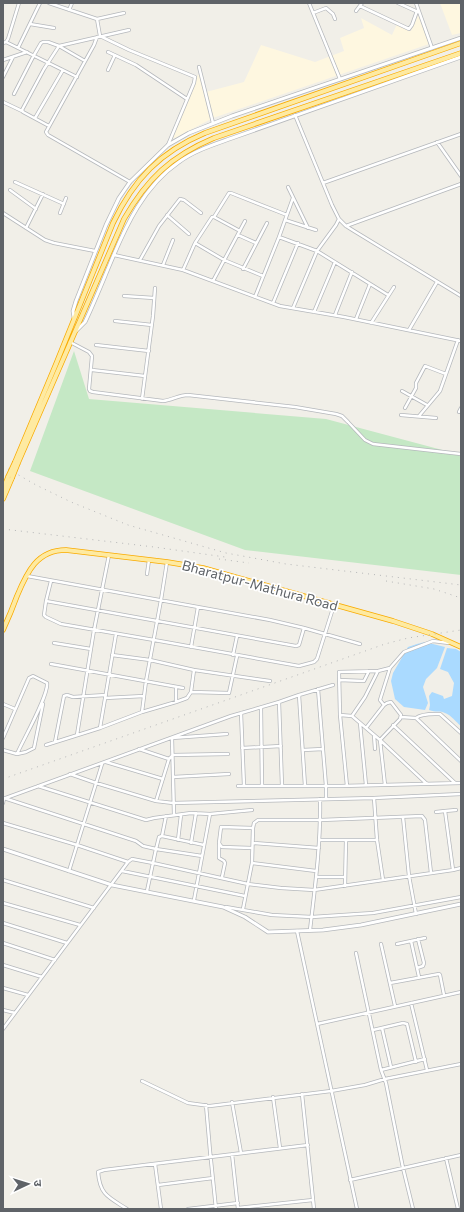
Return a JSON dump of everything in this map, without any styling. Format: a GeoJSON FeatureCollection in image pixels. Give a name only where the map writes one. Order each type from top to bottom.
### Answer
{"type":"FeatureCollection","features":[{"type":"Feature","properties":{"kind":"highway"},"geometry":{"type":"LineString","coordinates":[[3,499],[74,318],[119,209],[137,182],[148,169],[175,148],[189,140],[223,126],[461,44]]}},
{"type":"Feature","properties":{"kind":"highway"},"geometry":{"type":"LineString","coordinates":[[16,463],[75,331],[108,252],[132,205],[150,180],[178,156],[198,145],[235,130],[461,52]]}},
{"type":"Feature","properties":{"kind":"highway"},"geometry":{"type":"LineString","coordinates":[[3,490],[10,478]]}},
{"type":"Feature","properties":{"kind":"highway","name":"Bharatpur-Mathura Road"},"geometry":{"type":"LineString","coordinates":[[3,630],[26,576],[34,564],[44,556],[57,550],[66,550],[109,554],[203,568],[334,604],[416,629],[461,647]]}},
{"type":"Feature","properties":{"kind":"street"},"geometry":{"type":"LineString","coordinates":[[19,3],[5,42],[77,77]]}},
{"type":"Feature","properties":{"kind":"street"},"geometry":{"type":"LineString","coordinates":[[18,48],[40,3]]}},
{"type":"Feature","properties":{"kind":"street"},"geometry":{"type":"LineString","coordinates":[[50,3],[97,19],[124,13]]}},
{"type":"Feature","properties":{"kind":"street"},"geometry":{"type":"LineString","coordinates":[[69,10],[72,3]]}},
{"type":"Feature","properties":{"kind":"street"},"geometry":{"type":"LineString","coordinates":[[309,3],[340,80]]}},
{"type":"Feature","properties":{"kind":"street"},"geometry":{"type":"LineString","coordinates":[[398,3],[418,12]]}},
{"type":"Feature","properties":{"kind":"street"},"geometry":{"type":"LineString","coordinates":[[416,3],[432,48]]}},
{"type":"Feature","properties":{"kind":"street"},"geometry":{"type":"LineString","coordinates":[[356,11],[361,4],[409,29],[412,26],[418,12]]}},
{"type":"Feature","properties":{"kind":"street"},"geometry":{"type":"LineString","coordinates":[[313,13],[326,8],[333,14],[335,19]]}},
{"type":"Feature","properties":{"kind":"street"},"geometry":{"type":"LineString","coordinates":[[97,19],[99,37],[46,132],[48,135],[130,182]]}},
{"type":"Feature","properties":{"kind":"street"},"geometry":{"type":"LineString","coordinates":[[30,24],[54,28]]}},
{"type":"Feature","properties":{"kind":"street"},"geometry":{"type":"LineString","coordinates":[[22,111],[40,76],[59,46],[129,30]]}},
{"type":"Feature","properties":{"kind":"street"},"geometry":{"type":"LineString","coordinates":[[99,37],[195,77],[168,145]]}},
{"type":"Feature","properties":{"kind":"street"},"geometry":{"type":"LineString","coordinates":[[74,318],[73,311],[76,301],[95,251],[119,198],[130,182],[168,145],[189,133],[232,116],[461,38]]}},
{"type":"Feature","properties":{"kind":"street"},"geometry":{"type":"LineString","coordinates":[[14,94],[34,55],[43,42],[48,42],[59,46],[85,61]]}},
{"type":"Feature","properties":{"kind":"street"},"geometry":{"type":"LineString","coordinates":[[3,60],[28,52]]}},
{"type":"Feature","properties":{"kind":"street"},"geometry":{"type":"LineString","coordinates":[[108,52],[141,68],[187,99]]}},
{"type":"Feature","properties":{"kind":"street"},"geometry":{"type":"LineString","coordinates":[[108,70],[116,55]]}},
{"type":"Feature","properties":{"kind":"street"},"geometry":{"type":"LineString","coordinates":[[3,77],[13,57]]}},
{"type":"Feature","properties":{"kind":"street"},"geometry":{"type":"LineString","coordinates":[[75,331],[85,322],[129,220],[144,196],[154,184],[178,162],[211,146],[295,115],[461,58]]}},
{"type":"Feature","properties":{"kind":"street"},"geometry":{"type":"LineString","coordinates":[[199,67],[213,123]]}},
{"type":"Feature","properties":{"kind":"street"},"geometry":{"type":"LineString","coordinates":[[35,118],[62,70]]}},
{"type":"Feature","properties":{"kind":"street"},"geometry":{"type":"LineString","coordinates":[[3,102],[49,126]]}},
{"type":"Feature","properties":{"kind":"street"},"geometry":{"type":"LineString","coordinates":[[295,115],[339,219],[346,226],[461,296]]}},
{"type":"Feature","properties":{"kind":"street"},"geometry":{"type":"LineString","coordinates":[[323,183],[461,134]]}},
{"type":"Feature","properties":{"kind":"street"},"geometry":{"type":"LineString","coordinates":[[437,142],[461,176]]}},
{"type":"Feature","properties":{"kind":"street"},"geometry":{"type":"LineString","coordinates":[[15,182],[64,204]]}},
{"type":"Feature","properties":{"kind":"street"},"geometry":{"type":"LineString","coordinates":[[346,226],[461,184]]}},
{"type":"Feature","properties":{"kind":"street"},"geometry":{"type":"LineString","coordinates":[[288,187],[308,228]]}},
{"type":"Feature","properties":{"kind":"street"},"geometry":{"type":"LineString","coordinates":[[10,190],[36,209]]}},
{"type":"Feature","properties":{"kind":"street"},"geometry":{"type":"LineString","coordinates":[[182,270],[195,243],[210,218],[214,217],[229,193],[287,215]]}},
{"type":"Feature","properties":{"kind":"street"},"geometry":{"type":"LineString","coordinates":[[26,228],[43,194]]}},
{"type":"Feature","properties":{"kind":"street"},"geometry":{"type":"LineString","coordinates":[[60,213],[66,198]]}},
{"type":"Feature","properties":{"kind":"street"},"geometry":{"type":"LineString","coordinates":[[255,297],[286,220],[293,198]]}},
{"type":"Feature","properties":{"kind":"street"},"geometry":{"type":"LineString","coordinates":[[140,260],[159,226],[181,199],[201,213]]}},
{"type":"Feature","properties":{"kind":"street"},"geometry":{"type":"LineString","coordinates":[[3,213],[49,242],[95,251]]}},
{"type":"Feature","properties":{"kind":"street"},"geometry":{"type":"LineString","coordinates":[[167,215],[189,234]]}},
{"type":"Feature","properties":{"kind":"street"},"geometry":{"type":"LineString","coordinates":[[214,217],[240,231]]}},
{"type":"Feature","properties":{"kind":"street"},"geometry":{"type":"LineString","coordinates":[[293,308],[317,251],[339,219]]}},
{"type":"Feature","properties":{"kind":"street"},"geometry":{"type":"LineString","coordinates":[[286,220],[316,230]]}},
{"type":"Feature","properties":{"kind":"street"},"geometry":{"type":"LineString","coordinates":[[213,281],[244,221]]}},
{"type":"Feature","properties":{"kind":"street"},"geometry":{"type":"LineString","coordinates":[[243,269],[266,223]]}},
{"type":"Feature","properties":{"kind":"street"},"geometry":{"type":"LineString","coordinates":[[238,235],[256,243]]}},
{"type":"Feature","properties":{"kind":"street"},"geometry":{"type":"LineString","coordinates":[[279,237],[317,251],[388,295]]}},
{"type":"Feature","properties":{"kind":"street"},"geometry":{"type":"LineString","coordinates":[[163,265],[173,240]]}},
{"type":"Feature","properties":{"kind":"street"},"geometry":{"type":"LineString","coordinates":[[195,243],[224,260],[263,276]]}},
{"type":"Feature","properties":{"kind":"street"},"geometry":{"type":"LineString","coordinates":[[273,303],[298,243]]}},
{"type":"Feature","properties":{"kind":"street"},"geometry":{"type":"LineString","coordinates":[[114,255],[182,270],[255,297],[293,308],[356,319],[459,341],[440,391],[419,416]]}},
{"type":"Feature","properties":{"kind":"street"},"geometry":{"type":"LineString","coordinates":[[314,312],[334,262]]}},
{"type":"Feature","properties":{"kind":"street"},"geometry":{"type":"LineString","coordinates":[[335,316],[352,272]]}},
{"type":"Feature","properties":{"kind":"street"},"geometry":{"type":"LineString","coordinates":[[409,330],[437,282]]}},
{"type":"Feature","properties":{"kind":"street"},"geometry":{"type":"LineString","coordinates":[[356,319],[370,284]]}},
{"type":"Feature","properties":{"kind":"street"},"geometry":{"type":"LineString","coordinates":[[371,323],[394,287]]}},
{"type":"Feature","properties":{"kind":"street"},"geometry":{"type":"LineString","coordinates":[[142,399],[152,326],[155,288]]}},
{"type":"Feature","properties":{"kind":"street"},"geometry":{"type":"LineString","coordinates":[[124,296],[154,298]]}},
{"type":"Feature","properties":{"kind":"street"},"geometry":{"type":"LineString","coordinates":[[114,321],[152,326]]}},
{"type":"Feature","properties":{"kind":"street"},"geometry":{"type":"LineString","coordinates":[[70,342],[91,353],[93,359],[90,391],[163,401],[171,400],[178,396],[188,395],[309,409],[342,416],[365,440],[373,444],[461,454]]}},
{"type":"Feature","properties":{"kind":"street"},"geometry":{"type":"LineString","coordinates":[[96,345],[148,351]]}},
{"type":"Feature","properties":{"kind":"street"},"geometry":{"type":"LineString","coordinates":[[405,408],[416,388],[416,383],[425,366],[446,374]]}},
{"type":"Feature","properties":{"kind":"street"},"geometry":{"type":"LineString","coordinates":[[92,370],[145,376]]}},
{"type":"Feature","properties":{"kind":"street"},"geometry":{"type":"LineString","coordinates":[[402,391],[427,406]]}},
{"type":"Feature","properties":{"kind":"street"},"geometry":{"type":"LineString","coordinates":[[459,412],[461,408]]}},
{"type":"Feature","properties":{"kind":"street"},"geometry":{"type":"LineString","coordinates":[[401,415],[436,418]]}},
{"type":"Feature","properties":{"kind":"street"},"geometry":{"type":"LineString","coordinates":[[77,735],[94,630],[109,554]]}},
{"type":"Feature","properties":{"kind":"street"},"geometry":{"type":"LineString","coordinates":[[147,574],[149,560]]}},
{"type":"Feature","properties":{"kind":"street"},"geometry":{"type":"LineString","coordinates":[[142,712],[146,681],[162,600],[167,562]]}},
{"type":"Feature","properties":{"kind":"street"},"geometry":{"type":"LineString","coordinates":[[26,576],[270,620],[360,644]]}},
{"type":"Feature","properties":{"kind":"street"},"geometry":{"type":"LineString","coordinates":[[51,581],[43,613],[46,617],[61,624],[297,666],[304,666],[316,661],[334,604]]}},
{"type":"Feature","properties":{"kind":"street"},"geometry":{"type":"LineString","coordinates":[[46,601],[296,646],[299,645],[304,628]]}},
{"type":"Feature","properties":{"kind":"street"},"geometry":{"type":"LineString","coordinates":[[191,647],[198,608]]}},
{"type":"Feature","properties":{"kind":"street"},"geometry":{"type":"LineString","coordinates":[[100,728],[116,634]]}},
{"type":"Feature","properties":{"kind":"street"},"geometry":{"type":"LineString","coordinates":[[232,655],[237,636]]}},
{"type":"Feature","properties":{"kind":"street"},"geometry":{"type":"LineString","coordinates":[[384,705],[380,700],[390,668],[404,652],[433,641],[454,644]]}},
{"type":"Feature","properties":{"kind":"street"},"geometry":{"type":"LineString","coordinates":[[54,643],[91,649]]}},
{"type":"Feature","properties":{"kind":"street"},"geometry":{"type":"LineString","coordinates":[[112,654],[150,660],[194,670],[270,681]]}},
{"type":"Feature","properties":{"kind":"street"},"geometry":{"type":"LineString","coordinates":[[191,692],[229,693],[237,656]]}},
{"type":"Feature","properties":{"kind":"street"},"geometry":{"type":"LineString","coordinates":[[51,664],[183,688]]}},
{"type":"Feature","properties":{"kind":"street"},"geometry":{"type":"LineString","coordinates":[[347,786],[340,715],[338,673],[339,671],[378,671],[390,668]]}},
{"type":"Feature","properties":{"kind":"street"},"geometry":{"type":"LineString","coordinates":[[46,744],[100,728],[188,697],[191,692],[194,670]]}},
{"type":"Feature","properties":{"kind":"street"},"geometry":{"type":"LineString","coordinates":[[339,680],[364,681],[369,671]]}},
{"type":"Feature","properties":{"kind":"street"},"geometry":{"type":"LineString","coordinates":[[352,716],[365,698],[378,671]]}},
{"type":"Feature","properties":{"kind":"street"},"geometry":{"type":"LineString","coordinates":[[3,738],[30,678],[32,676],[47,683],[47,688],[43,699],[17,754]]}},
{"type":"Feature","properties":{"kind":"street"},"geometry":{"type":"LineString","coordinates":[[4,799],[241,713],[333,685]]}},
{"type":"Feature","properties":{"kind":"street"},"geometry":{"type":"LineString","coordinates":[[176,687],[176,702]]}},
{"type":"Feature","properties":{"kind":"street"},"geometry":{"type":"LineString","coordinates":[[318,689],[326,799]]}},
{"type":"Feature","properties":{"kind":"street"},"geometry":{"type":"LineString","coordinates":[[55,742],[64,697],[67,695],[71,697],[144,696]]}},
{"type":"Feature","properties":{"kind":"street"},"geometry":{"type":"LineString","coordinates":[[299,695],[305,786]]}},
{"type":"Feature","properties":{"kind":"street"},"geometry":{"type":"LineString","coordinates":[[3,750],[17,754],[34,748],[43,699]]}},
{"type":"Feature","properties":{"kind":"street"},"geometry":{"type":"LineString","coordinates":[[279,702],[282,786]]}},
{"type":"Feature","properties":{"kind":"street"},"geometry":{"type":"LineString","coordinates":[[366,728],[387,703],[391,702],[401,717]]}},
{"type":"Feature","properties":{"kind":"street"},"geometry":{"type":"LineString","coordinates":[[3,704],[15,709]]}},
{"type":"Feature","properties":{"kind":"street"},"geometry":{"type":"LineString","coordinates":[[260,708],[262,786]]}},
{"type":"Feature","properties":{"kind":"street"},"geometry":{"type":"LineString","coordinates":[[241,713],[244,786]]}},
{"type":"Feature","properties":{"kind":"street"},"geometry":{"type":"LineString","coordinates":[[384,784],[380,740],[401,717],[416,718],[417,716],[440,714],[461,733]]}},
{"type":"Feature","properties":{"kind":"street"},"geometry":{"type":"LineString","coordinates":[[340,715],[352,716],[374,734],[427,784]]}},
{"type":"Feature","properties":{"kind":"street"},"geometry":{"type":"LineString","coordinates":[[416,718],[461,761]]}},
{"type":"Feature","properties":{"kind":"street"},"geometry":{"type":"LineString","coordinates":[[360,723],[366,785]]}},
{"type":"Feature","properties":{"kind":"street"},"geometry":{"type":"LineString","coordinates":[[393,725],[455,783]]}},
{"type":"Feature","properties":{"kind":"street"},"geometry":{"type":"LineString","coordinates":[[172,738],[227,734]]}},
{"type":"Feature","properties":{"kind":"street"},"geometry":{"type":"LineString","coordinates":[[374,734],[375,749]]}},
{"type":"Feature","properties":{"kind":"street"},"geometry":{"type":"LineString","coordinates":[[172,738],[174,815]]}},
{"type":"Feature","properties":{"kind":"street"},"geometry":{"type":"LineString","coordinates":[[242,748],[281,746]]}},
{"type":"Feature","properties":{"kind":"street"},"geometry":{"type":"LineString","coordinates":[[139,749],[169,759]]}},
{"type":"Feature","properties":{"kind":"street"},"geometry":{"type":"LineString","coordinates":[[303,750],[323,749]]}},
{"type":"Feature","properties":{"kind":"street"},"geometry":{"type":"LineString","coordinates":[[172,755],[228,754]]}},
{"type":"Feature","properties":{"kind":"street"},"geometry":{"type":"LineString","coordinates":[[156,800],[169,759],[172,755]]}},
{"type":"Feature","properties":{"kind":"street"},"geometry":{"type":"LineString","coordinates":[[106,762],[162,779]]}},
{"type":"Feature","properties":{"kind":"street"},"geometry":{"type":"LineString","coordinates":[[69,871],[102,763]]}},
{"type":"Feature","properties":{"kind":"street"},"geometry":{"type":"LineString","coordinates":[[70,774],[156,800],[173,802],[374,798],[461,794]]}},
{"type":"Feature","properties":{"kind":"street"},"geometry":{"type":"LineString","coordinates":[[173,777],[229,774]]}},
{"type":"Feature","properties":{"kind":"street"},"geometry":{"type":"LineString","coordinates":[[238,786],[347,786],[461,783]]}},
{"type":"Feature","properties":{"kind":"street"},"geometry":{"type":"LineString","coordinates":[[38,786],[146,820],[174,815],[196,813],[210,814],[252,810]]}},
{"type":"Feature","properties":{"kind":"street"},"geometry":{"type":"LineString","coordinates":[[374,798],[377,840],[383,880]]}},
{"type":"Feature","properties":{"kind":"street"},"geometry":{"type":"LineString","coordinates":[[3,803],[4,799]]}},
{"type":"Feature","properties":{"kind":"street"},"geometry":{"type":"LineString","coordinates":[[4,799],[136,841],[142,846],[202,856]]}},
{"type":"Feature","properties":{"kind":"street"},"geometry":{"type":"LineString","coordinates":[[310,930],[319,848],[321,820],[320,799]]}},
{"type":"Feature","properties":{"kind":"street"},"geometry":{"type":"LineString","coordinates":[[436,812],[456,810]]}},
{"type":"Feature","properties":{"kind":"street"},"geometry":{"type":"LineString","coordinates":[[445,811],[453,870]]}},
{"type":"Feature","properties":{"kind":"street"},"geometry":{"type":"LineString","coordinates":[[191,843],[196,813]]}},
{"type":"Feature","properties":{"kind":"street"},"geometry":{"type":"LineString","coordinates":[[194,900],[210,814]]}},
{"type":"Feature","properties":{"kind":"street"},"geometry":{"type":"LineString","coordinates":[[178,840],[181,815]]}},
{"type":"Feature","properties":{"kind":"street"},"geometry":{"type":"LineString","coordinates":[[147,891],[158,839],[162,836],[166,816]]}},
{"type":"Feature","properties":{"kind":"street"},"geometry":{"type":"LineString","coordinates":[[243,909],[252,863],[253,828],[254,823],[258,820],[321,820],[422,816],[425,818],[431,873]]}},
{"type":"Feature","properties":{"kind":"street"},"geometry":{"type":"LineString","coordinates":[[403,817],[409,876],[416,914]]}},
{"type":"Feature","properties":{"kind":"street"},"geometry":{"type":"LineString","coordinates":[[3,823],[128,862]]}},
{"type":"Feature","properties":{"kind":"street"},"geometry":{"type":"LineString","coordinates":[[222,877],[225,863],[219,858],[221,827],[253,828]]}},
{"type":"Feature","properties":{"kind":"street"},"geometry":{"type":"LineString","coordinates":[[162,836],[204,845]]}},
{"type":"Feature","properties":{"kind":"street"},"geometry":{"type":"LineString","coordinates":[[319,840],[377,840]]}},
{"type":"Feature","properties":{"kind":"street"},"geometry":{"type":"LineString","coordinates":[[345,886],[346,840]]}},
{"type":"Feature","properties":{"kind":"street"},"geometry":{"type":"LineString","coordinates":[[253,842],[319,848]]}},
{"type":"Feature","properties":{"kind":"street"},"geometry":{"type":"LineString","coordinates":[[220,844],[222,847],[252,848]]}},
{"type":"Feature","properties":{"kind":"street"},"geometry":{"type":"LineString","coordinates":[[3,849],[112,885],[272,915],[312,917],[373,912],[461,897]]}},
{"type":"Feature","properties":{"kind":"street"},"geometry":{"type":"LineString","coordinates":[[3,1028],[128,862],[133,859],[222,877],[248,884],[314,890],[461,868]]}},
{"type":"Feature","properties":{"kind":"street"},"geometry":{"type":"LineString","coordinates":[[252,863],[316,871]]}},
{"type":"Feature","properties":{"kind":"street"},"geometry":{"type":"LineString","coordinates":[[122,871],[245,896]]}},
{"type":"Feature","properties":{"kind":"street"},"geometry":{"type":"LineString","coordinates":[[316,877],[345,877]]}},
{"type":"Feature","properties":{"kind":"street"},"geometry":{"type":"LineString","coordinates":[[3,880],[94,908]]}},
{"type":"Feature","properties":{"kind":"street"},"geometry":{"type":"LineString","coordinates":[[3,903],[80,925]]}},
{"type":"Feature","properties":{"kind":"street"},"geometry":{"type":"LineString","coordinates":[[223,907],[245,917],[268,932],[323,930],[361,926],[461,904]]}},
{"type":"Feature","properties":{"kind":"street"},"geometry":{"type":"LineString","coordinates":[[3,923],[68,943]]}},
{"type":"Feature","properties":{"kind":"street"},"geometry":{"type":"LineString","coordinates":[[297,931],[357,1209]]}},
{"type":"Feature","properties":{"kind":"street"},"geometry":{"type":"LineString","coordinates":[[397,944],[425,938]]}},
{"type":"Feature","properties":{"kind":"street"},"geometry":{"type":"LineString","coordinates":[[417,968],[423,966],[424,963],[418,939]]}},
{"type":"Feature","properties":{"kind":"street"},"geometry":{"type":"LineString","coordinates":[[411,941],[419,977]]}},
{"type":"Feature","properties":{"kind":"street"},"geometry":{"type":"LineString","coordinates":[[3,943],[55,960]]}},
{"type":"Feature","properties":{"kind":"street"},"geometry":{"type":"LineString","coordinates":[[381,944],[394,1006]]}},
{"type":"Feature","properties":{"kind":"street"},"geometry":{"type":"LineString","coordinates":[[356,953],[382,1070],[386,1079],[403,1168],[413,1209]]}},
{"type":"Feature","properties":{"kind":"street"},"geometry":{"type":"LineString","coordinates":[[3,965],[42,977]]}},
{"type":"Feature","properties":{"kind":"street"},"geometry":{"type":"LineString","coordinates":[[390,983],[440,974],[444,996]]}},
{"type":"Feature","properties":{"kind":"street"},"geometry":{"type":"LineString","coordinates":[[3,988],[28,995]]}},
{"type":"Feature","properties":{"kind":"street"},"geometry":{"type":"LineString","coordinates":[[317,1024],[461,992]]}},
{"type":"Feature","properties":{"kind":"street"},"geometry":{"type":"LineString","coordinates":[[411,1003],[427,1070]]}},
{"type":"Feature","properties":{"kind":"street"},"geometry":{"type":"LineString","coordinates":[[3,1010],[15,1013]]}},
{"type":"Feature","properties":{"kind":"street"},"geometry":{"type":"LineString","coordinates":[[373,1030],[403,1023],[407,1024],[416,1062]]}},
{"type":"Feature","properties":{"kind":"street"},"geometry":{"type":"LineString","coordinates":[[382,1028],[391,1067]]}},
{"type":"Feature","properties":{"kind":"street"},"geometry":{"type":"LineString","coordinates":[[382,1070],[425,1059]]}},
{"type":"Feature","properties":{"kind":"street"},"geometry":{"type":"LineString","coordinates":[[142,1081],[188,1103],[210,1106],[232,1102],[331,1091],[461,1064]]}},
{"type":"Feature","properties":{"kind":"street"},"geometry":{"type":"LineString","coordinates":[[302,1094],[314,1209]]}},
{"type":"Feature","properties":{"kind":"street"},"geometry":{"type":"LineString","coordinates":[[273,1098],[280,1148]]}},
{"type":"Feature","properties":{"kind":"street"},"geometry":{"type":"LineString","coordinates":[[232,1102],[241,1153]]}},
{"type":"Feature","properties":{"kind":"street"},"geometry":{"type":"LineString","coordinates":[[206,1105],[216,1207]]}},
{"type":"Feature","properties":{"kind":"street"},"geometry":{"type":"LineString","coordinates":[[127,1209],[103,1192],[100,1186],[98,1172],[104,1170],[308,1145]]}},
{"type":"Feature","properties":{"kind":"street"},"geometry":{"type":"LineString","coordinates":[[232,1154],[238,1209],[313,1200]]}},
{"type":"Feature","properties":{"kind":"street"},"geometry":{"type":"LineString","coordinates":[[350,1180],[461,1155]]}},
{"type":"Feature","properties":{"kind":"street"},"geometry":{"type":"LineString","coordinates":[[446,1158],[458,1209]]}},
{"type":"Feature","properties":{"kind":"street"},"geometry":{"type":"LineString","coordinates":[[155,1164],[162,1209]]}},
{"type":"Feature","properties":{"kind":"street"},"geometry":{"type":"LineString","coordinates":[[158,1185],[212,1178]]}},
{"type":"Feature","properties":{"kind":"street"},"geometry":{"type":"LineString","coordinates":[[188,1209],[238,1204]]}},
{"type":"Feature","properties":{"kind":"shaded area"},"geometry":{"type":"Polygon","coordinates":[[[440,3],[461,3],[461,33],[452,35],[440,3]]]}},
{"type":"Feature","properties":{"kind":"shaded area"},"geometry":{"type":"Polygon","coordinates":[[[419,14],[432,43],[213,118],[175,138],[172,137],[198,75],[202,74],[206,92],[244,82],[261,45],[315,62],[344,51],[340,38],[364,28],[361,18],[392,35],[397,24],[411,31],[419,14]]]}},
{"type":"Feature","properties":{"kind":"green space"},"geometry":{"type":"Polygon","coordinates":[[[74,351],[89,399],[326,419],[461,455],[461,575],[245,550],[30,471],[74,351]]]}},
{"type":"Feature","properties":{"kind":"water"},"geometry":{"type":"Polygon","coordinates":[[[425,642],[445,647],[437,668],[426,679],[423,687],[428,703],[425,710],[404,707],[395,699],[391,681],[393,673],[408,647],[425,642]]]}},
{"type":"Feature","properties":{"kind":"water"},"geometry":{"type":"Polygon","coordinates":[[[447,648],[456,649],[461,652],[461,726],[447,714],[429,710],[429,696],[432,692],[443,696],[444,699],[452,696],[454,683],[448,672],[440,669],[447,648]]]}},
{"type":"Feature","properties":{"kind":"railway"},"geometry":{"type":"LineString","coordinates":[[3,466],[36,485],[71,502],[128,525],[226,553],[286,564],[461,585]]}},
{"type":"Feature","properties":{"kind":"railway"},"geometry":{"type":"LineString","coordinates":[[3,529],[225,557]]}},
{"type":"Feature","properties":{"kind":"railway"},"geometry":{"type":"LineString","coordinates":[[219,559],[249,563]]}},
{"type":"Feature","properties":{"kind":"railway"},"geometry":{"type":"LineString","coordinates":[[386,581],[434,589],[461,598]]}},
{"type":"Feature","properties":{"kind":"railway"},"geometry":{"type":"LineString","coordinates":[[3,779],[385,644],[408,638],[461,630]]}}]}
